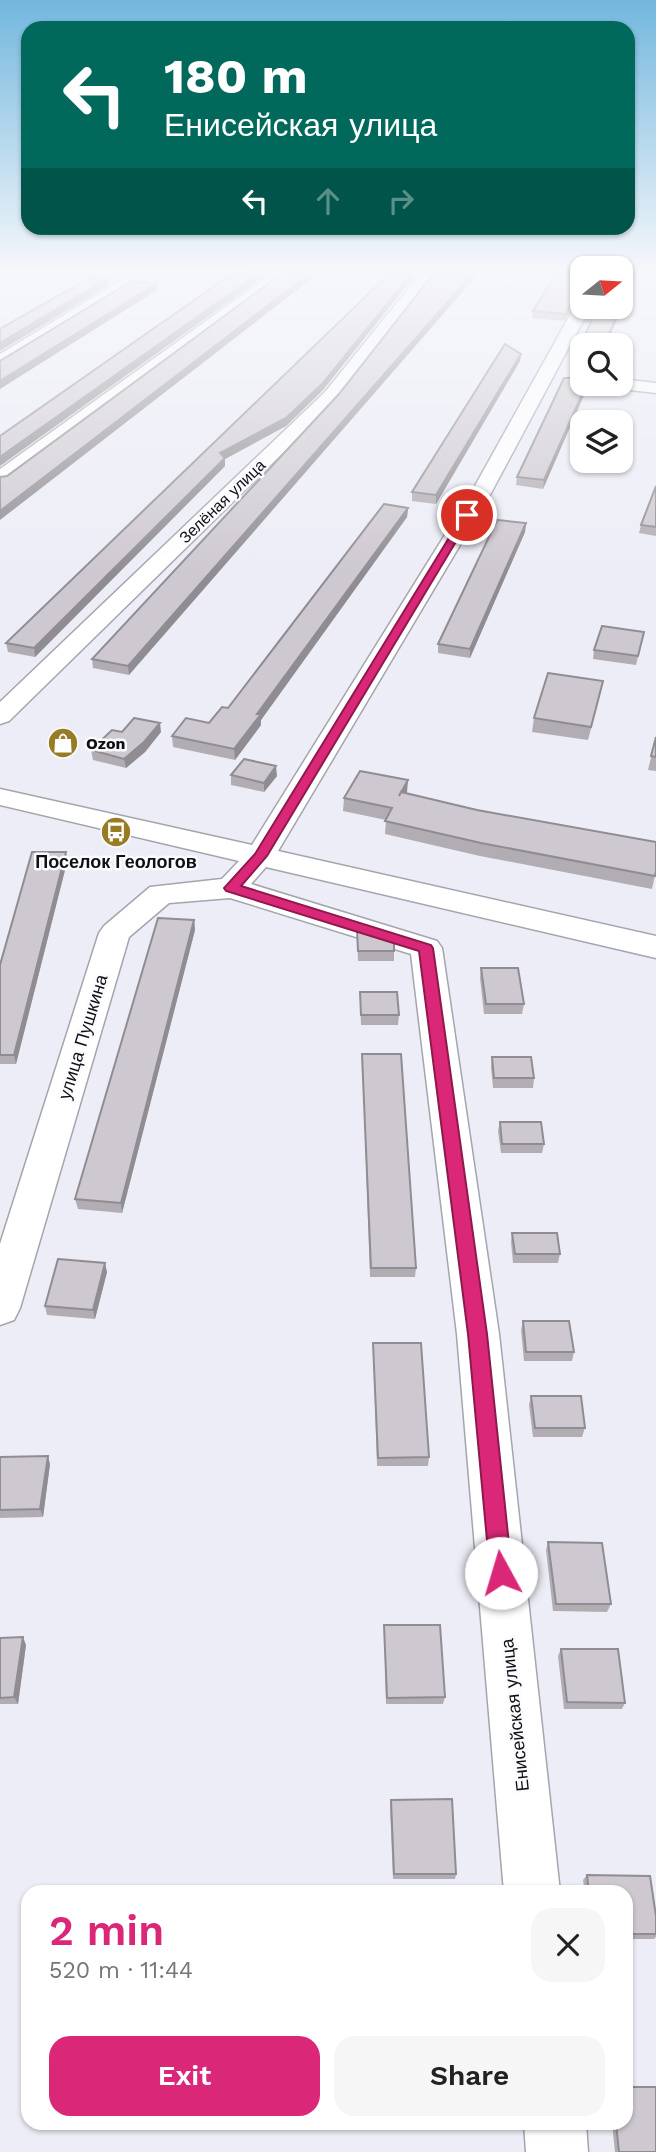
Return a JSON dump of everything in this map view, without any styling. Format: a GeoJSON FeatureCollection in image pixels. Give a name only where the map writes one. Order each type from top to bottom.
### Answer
{"type":"FeatureCollection","features":[{"type":"Feature","properties":{"kind":"street"},"geometry":{"type":"LineString","coordinates":[[0,478],[144,373]]}},
{"type":"Feature","properties":{"kind":"street","name":"Зелёная улица"},"geometry":{"type":"LineString","coordinates":[[0,716],[331,396],[349,373]]}},
{"type":"Feature","properties":{"kind":"street"},"geometry":{"type":"LineString","coordinates":[[245,865],[481,493],[553,373]]}},
{"type":"Feature","properties":{"kind":"street"},"geometry":{"type":"LineString","coordinates":[[633,385],[656,388]]}},
{"type":"Feature","properties":{"kind":"street"},"geometry":{"type":"LineString","coordinates":[[0,797],[245,865],[656,947]]}},
{"type":"Feature","properties":{"kind":"street","name":"улица Пушкина"},"geometry":{"type":"LineString","coordinates":[[0,1308],[115,933],[161,894],[245,865]]}},
{"type":"Feature","properties":{"kind":"street","name":"Енисейская улица"},"geometry":{"type":"LineString","coordinates":[[245,865],[426,948],[478,1334],[531,1885]]}},
{"type":"Feature","properties":{"kind":"street"},"geometry":{"type":"LineString","coordinates":[[555,2130],[557,2152]]}},
{"type":"Feature","properties":{"kind":"building"},"geometry":{"type":"Polygon","coordinates":[[[0,373],[12,373],[0,381],[0,373]]]}},
{"type":"Feature","properties":{"kind":"building"},"geometry":{"type":"Polygon","coordinates":[[[89,373],[118,373],[0,457],[0,436],[89,373]]]}},
{"type":"Feature","properties":{"kind":"building"},"geometry":{"type":"Polygon","coordinates":[[[146,373],[179,373],[0,511],[0,477],[7,476],[146,373]]]}},
{"type":"Feature","properties":{"kind":"building"},"geometry":{"type":"Polygon","coordinates":[[[286,373],[331,373],[286,418],[220,453],[225,458],[34,648],[6,643],[286,373]]]}},
{"type":"Feature","properties":{"kind":"building"},"geometry":{"type":"Polygon","coordinates":[[[355,373],[385,373],[128,666],[92,659],[355,373]]]}},
{"type":"Feature","properties":{"kind":"building"},"geometry":{"type":"Polygon","coordinates":[[[487,373],[509,373],[436,495],[412,492],[487,373]]]}},
{"type":"Feature","properties":{"kind":"building"},"geometry":{"type":"Polygon","coordinates":[[[564,378],[570,378],[570,396],[581,396],[575,410],[570,410],[570,421],[544,480],[517,477],[564,378]]]}},
{"type":"Feature","properties":{"kind":"building"},"geometry":{"type":"Polygon","coordinates":[[[656,486],[656,527],[641,525],[656,486]]]}},
{"type":"Feature","properties":{"kind":"building"},"geometry":{"type":"Polygon","coordinates":[[[384,504],[408,508],[234,749],[172,736],[186,718],[209,723],[222,707],[228,708],[384,504]]]}},
{"type":"Feature","properties":{"kind":"building"},"geometry":{"type":"Polygon","coordinates":[[[497,520],[526,523],[470,649],[438,644],[497,520]]]}},
{"type":"Feature","properties":{"kind":"building"},"geometry":{"type":"Polygon","coordinates":[[[602,626],[644,632],[638,656],[594,650],[602,626]]]}},
{"type":"Feature","properties":{"kind":"building"},"geometry":{"type":"Polygon","coordinates":[[[548,673],[603,681],[591,727],[534,718],[548,673]]]}},
{"type":"Feature","properties":{"kind":"building"},"geometry":{"type":"Polygon","coordinates":[[[134,718],[160,723],[144,742],[124,759],[91,750],[112,730],[122,732],[134,718]]]}},
{"type":"Feature","properties":{"kind":"building"},"geometry":{"type":"Polygon","coordinates":[[[656,737],[656,757],[651,756],[656,737]]]}},
{"type":"Feature","properties":{"kind":"building"},"geometry":{"type":"Polygon","coordinates":[[[244,759],[276,766],[264,783],[231,775],[244,759]]]}},
{"type":"Feature","properties":{"kind":"building"},"geometry":{"type":"Polygon","coordinates":[[[360,771],[408,780],[401,792],[477,810],[656,842],[655,876],[481,843],[385,821],[392,808],[344,798],[360,771]]]}},
{"type":"Feature","properties":{"kind":"building"},"geometry":{"type":"Polygon","coordinates":[[[32,852],[66,852],[14,1055],[0,1055],[0,965],[32,852]]]}},
{"type":"Feature","properties":{"kind":"building"},"geometry":{"type":"Polygon","coordinates":[[[158,918],[194,920],[121,1203],[75,1199],[158,918]]]}},
{"type":"Feature","properties":{"kind":"building"},"geometry":{"type":"Polygon","coordinates":[[[357,930],[394,942],[394,951],[358,951],[357,930]]]}},
{"type":"Feature","properties":{"kind":"building"},"geometry":{"type":"Polygon","coordinates":[[[481,968],[518,968],[524,1004],[486,1004],[481,968]]]}},
{"type":"Feature","properties":{"kind":"building"},"geometry":{"type":"Polygon","coordinates":[[[360,992],[397,992],[399,1015],[361,1015],[360,992]]]}},
{"type":"Feature","properties":{"kind":"building"},"geometry":{"type":"Polygon","coordinates":[[[362,1054],[401,1054],[416,1268],[371,1268],[362,1054]]]}},
{"type":"Feature","properties":{"kind":"building"},"geometry":{"type":"Polygon","coordinates":[[[492,1057],[531,1057],[534,1078],[494,1078],[492,1057]]]}},
{"type":"Feature","properties":{"kind":"building"},"geometry":{"type":"Polygon","coordinates":[[[500,1122],[541,1122],[544,1144],[502,1144],[500,1122]]]}},
{"type":"Feature","properties":{"kind":"building"},"geometry":{"type":"Polygon","coordinates":[[[512,1233],[557,1233],[560,1254],[515,1254],[512,1233]]]}},
{"type":"Feature","properties":{"kind":"building"},"geometry":{"type":"Polygon","coordinates":[[[58,1259],[105,1263],[93,1310],[45,1306],[58,1259]]]}},
{"type":"Feature","properties":{"kind":"building"},"geometry":{"type":"Polygon","coordinates":[[[523,1321],[569,1321],[574,1352],[526,1352],[523,1321]]]}},
{"type":"Feature","properties":{"kind":"building"},"geometry":{"type":"Polygon","coordinates":[[[373,1343],[421,1343],[429,1457],[378,1458],[373,1343]]]}},
{"type":"Feature","properties":{"kind":"building"},"geometry":{"type":"Polygon","coordinates":[[[531,1396],[581,1396],[585,1428],[535,1428],[531,1396]]]}},
{"type":"Feature","properties":{"kind":"building"},"geometry":{"type":"Polygon","coordinates":[[[48,1456],[40,1509],[0,1510],[0,1457],[48,1456]]]}},
{"type":"Feature","properties":{"kind":"building"},"geometry":{"type":"Polygon","coordinates":[[[548,1542],[602,1543],[611,1604],[556,1604],[548,1542]]]}},
{"type":"Feature","properties":{"kind":"building"},"geometry":{"type":"Polygon","coordinates":[[[384,1625],[440,1625],[445,1697],[387,1698],[384,1625]]]}},
{"type":"Feature","properties":{"kind":"building"},"geometry":{"type":"Polygon","coordinates":[[[23,1637],[14,1697],[0,1698],[0,1638],[23,1637]]]}},
{"type":"Feature","properties":{"kind":"building"},"geometry":{"type":"Polygon","coordinates":[[[561,1649],[618,1649],[625,1703],[567,1702],[561,1649]]]}},
{"type":"Feature","properties":{"kind":"building"},"geometry":{"type":"Polygon","coordinates":[[[452,1799],[456,1874],[394,1874],[391,1800],[452,1799]]]}},
{"type":"Feature","properties":{"kind":"building"},"geometry":{"type":"Polygon","coordinates":[[[587,1875],[650,1876],[656,1934],[633,1934],[633,1885],[588,1885],[587,1875]]]}},
{"type":"Feature","properties":{"kind":"building"},"geometry":{"type":"Polygon","coordinates":[[[633,2087],[656,2087],[656,2152],[619,2152],[617,2130],[633,2130],[633,2087]]]}},
{"type":"Feature","properties":{"kind":"place","name":"Ozon"},"geometry":{"type":"Point","coordinates":[63,743]}},
{"type":"Feature","properties":{"kind":"place","name":"Поселок Геологов"},"geometry":{"type":"Point","coordinates":[116,832]}},
{"type":"Feature","properties":{"kind":"route"},"geometry":{"type":"LineString","coordinates":[[467,515],[260,856],[231,888],[426,948],[478,1334],[501,1573]]}}]}
